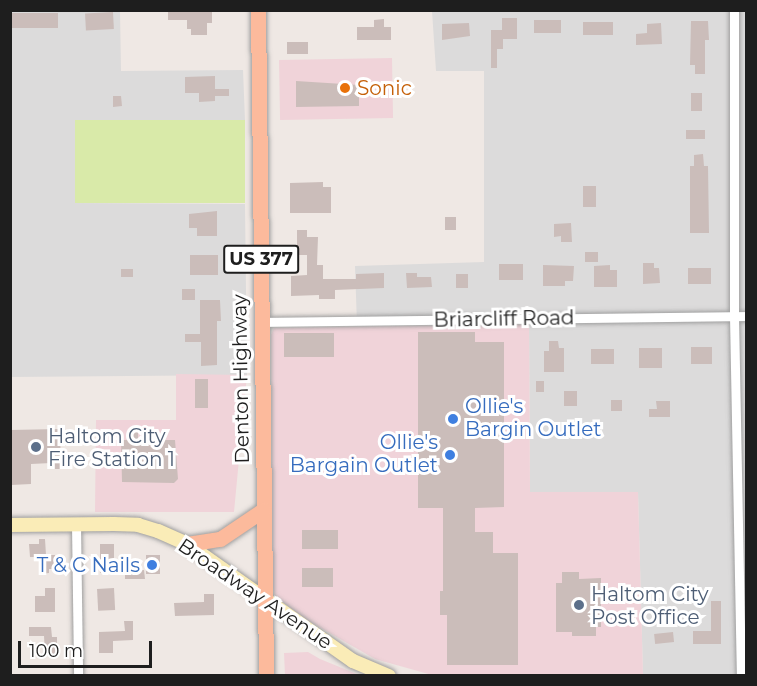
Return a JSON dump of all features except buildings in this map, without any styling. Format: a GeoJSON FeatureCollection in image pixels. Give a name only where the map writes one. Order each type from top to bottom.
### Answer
{"type":"FeatureCollection","features":[{"type":"Feature","properties":{"kind":"main road","name":"Denton Highway"},"geometry":{"type":"LineString","coordinates":[[258,10],[266,675]]}},
{"type":"Feature","properties":{"kind":"main road"},"geometry":{"type":"LineString","coordinates":[[187,544],[219,539],[263,510]]}},
{"type":"Feature","properties":{"kind":"main road","name":"Broadway Avenue"},"geometry":{"type":"LineString","coordinates":[[10,525],[138,525],[158,531],[187,544],[353,661],[389,675]]}},
{"type":"Feature","properties":{"kind":"street"},"geometry":{"type":"LineString","coordinates":[[734,10],[734,316],[741,675]]}},
{"type":"Feature","properties":{"kind":"street","name":"Briarcliff Road"},"geometry":{"type":"LineString","coordinates":[[261,322],[747,316]]}},
{"type":"Feature","properties":{"kind":"street"},"geometry":{"type":"LineString","coordinates":[[76,524],[78,675]]}},
{"type":"Feature","properties":{"kind":"shaded area"},"geometry":{"type":"Polygon","coordinates":[[[10,11],[120,11],[121,71],[243,70],[245,120],[75,120],[75,203],[245,204],[247,375],[11,377],[10,11]]]}},
{"type":"Feature","properties":{"kind":"shaded area"},"geometry":{"type":"Polygon","coordinates":[[[432,11],[746,11],[746,675],[643,675],[638,492],[530,492],[529,324],[357,326],[355,266],[484,262],[484,71],[436,71],[432,11]]]}},
{"type":"Feature","properties":{"kind":"shaded area"},"geometry":{"type":"Polygon","coordinates":[[[392,58],[393,118],[280,120],[279,60],[392,58]]]}},
{"type":"Feature","properties":{"kind":"shaded area"},"geometry":{"type":"Polygon","coordinates":[[[529,324],[530,492],[638,492],[643,675],[432,675],[375,659],[300,616],[275,595],[273,587],[271,335],[274,328],[529,324]]]}},
{"type":"Feature","properties":{"kind":"shaded area"},"geometry":{"type":"Polygon","coordinates":[[[176,374],[247,375],[234,512],[95,512],[96,420],[176,420],[176,374]]]}},
{"type":"Feature","properties":{"kind":"shaded area"},"geometry":{"type":"Polygon","coordinates":[[[308,652],[359,675],[285,675],[284,653],[308,652]]]}},
{"type":"Feature","properties":{"kind":"green space"},"geometry":{"type":"Polygon","coordinates":[[[75,120],[245,120],[245,203],[75,203],[75,120]]]}},
{"type":"Feature","properties":{"kind":"place","name":"Sonic"},"geometry":{"type":"Point","coordinates":[345,88]}},
{"type":"Feature","properties":{"kind":"place","name":"Ollie's Bargin Outlet"},"geometry":{"type":"Point","coordinates":[453,419]}},
{"type":"Feature","properties":{"kind":"place","name":"Haltom City Fire Station 1"},"geometry":{"type":"Point","coordinates":[36,447]}},
{"type":"Feature","properties":{"kind":"place","name":"Ollie's Bargain Outlet"},"geometry":{"type":"Point","coordinates":[450,455]}},
{"type":"Feature","properties":{"kind":"place","name":"T & C Nails"},"geometry":{"type":"Point","coordinates":[152,565]}},
{"type":"Feature","properties":{"kind":"place","name":"Haltom City Post Office"},"geometry":{"type":"Point","coordinates":[579,605]}}]}
